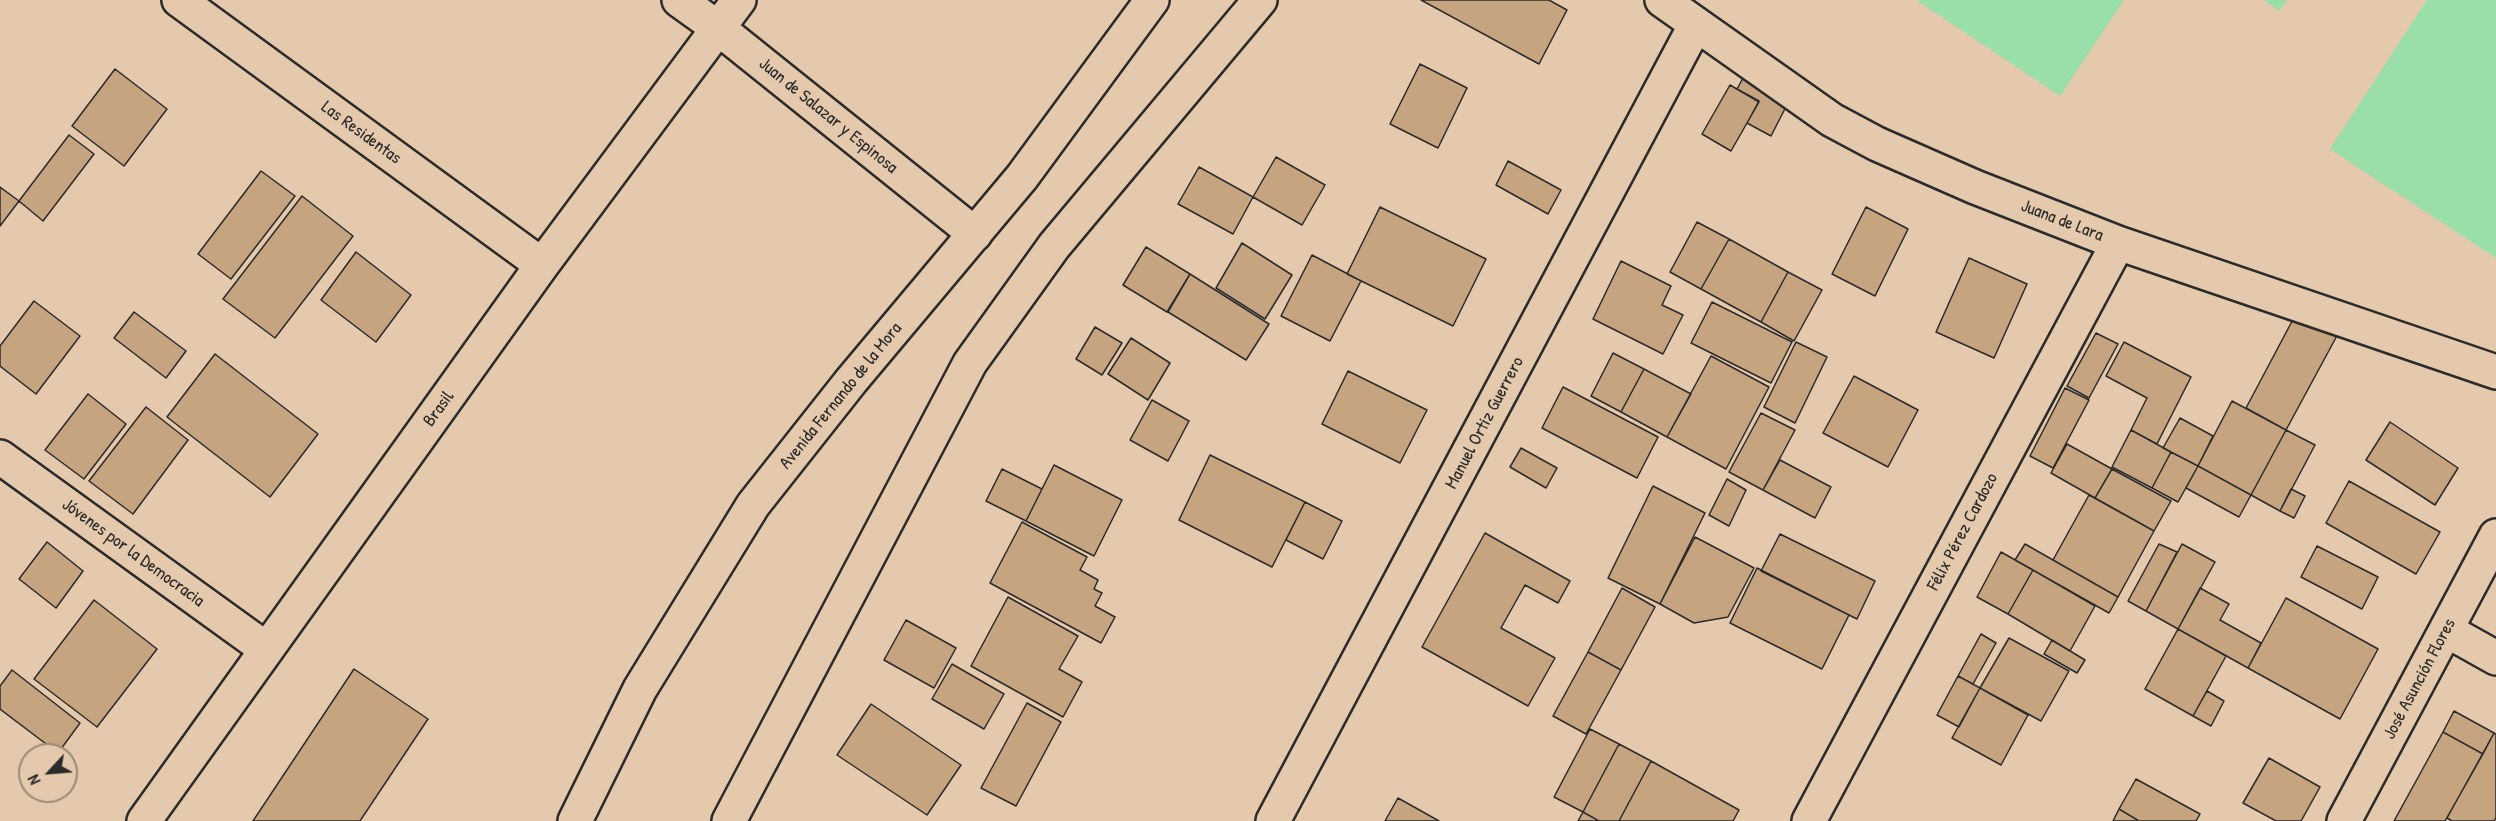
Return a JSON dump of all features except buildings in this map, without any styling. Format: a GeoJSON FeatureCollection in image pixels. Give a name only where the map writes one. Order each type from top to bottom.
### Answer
{"type":"FeatureCollection","features":[{"type":"Feature","properties":{"kind":"street","name":"Las Residentas"},"geometry":{"type":"LineString","coordinates":[[179,0],[542,266]]}},
{"type":"Feature","properties":{"kind":"street","name":"Juan de Salazar y Espinosa"},"geometry":{"type":"LineString","coordinates":[[679,0],[718,28],[975,234]]}},
{"type":"Feature","properties":{"kind":"street","name":"Brasil"},"geometry":{"type":"LineString","coordinates":[[144,821],[542,266],[739,0]]}},
{"type":"Feature","properties":{"kind":"street","name":"Avenida Fernando de la Mora"},"geometry":{"type":"LineString","coordinates":[[575,821],[640,689],[753,505],[851,381],[1022,177],[1152,0]]}},
{"type":"Feature","properties":{"kind":"street"},"geometry":{"type":"LineString","coordinates":[[729,821],[970,363],[1054,246],[1260,0]]}},
{"type":"Feature","properties":{"kind":"street","name":"Juana de Lara"},"geometry":{"type":"LineString","coordinates":[[1662,0],[1832,120],[1868,139],[1975,187],[2118,243],[2496,372]]}},
{"type":"Feature","properties":{"kind":"street","name":"Manuel Ortiz Guerrero"},"geometry":{"type":"LineString","coordinates":[[1273,821],[1696,24]]}},
{"type":"Feature","properties":{"kind":"street","name":"Félix Pérez Cardozo"},"geometry":{"type":"LineString","coordinates":[[1809,821],[2118,243]]}},
{"type":"Feature","properties":{"kind":"street","name":"Jóvenes por la Democracia"},"geometry":{"type":"LineString","coordinates":[[0,457],[266,650]]}},
{"type":"Feature","properties":{"kind":"street","name":"José Asunción Flores"},"geometry":{"type":"LineString","coordinates":[[2344,821],[2496,536]]}},
{"type":"Feature","properties":{"kind":"street"},"geometry":{"type":"LineString","coordinates":[[2446,630],[2496,657]]}},
{"type":"Feature","properties":{"kind":"green space"},"geometry":{"type":"Polygon","coordinates":[[[1916,0],[2124,0],[2060,96],[1916,0]]]}},
{"type":"Feature","properties":{"kind":"green space"},"geometry":{"type":"Polygon","coordinates":[[[2264,0],[2287,0],[2279,11],[2264,0]]]}},
{"type":"Feature","properties":{"kind":"green space"},"geometry":{"type":"Polygon","coordinates":[[[2427,0],[2496,0],[2496,258],[2330,149],[2427,0]]]}}]}
